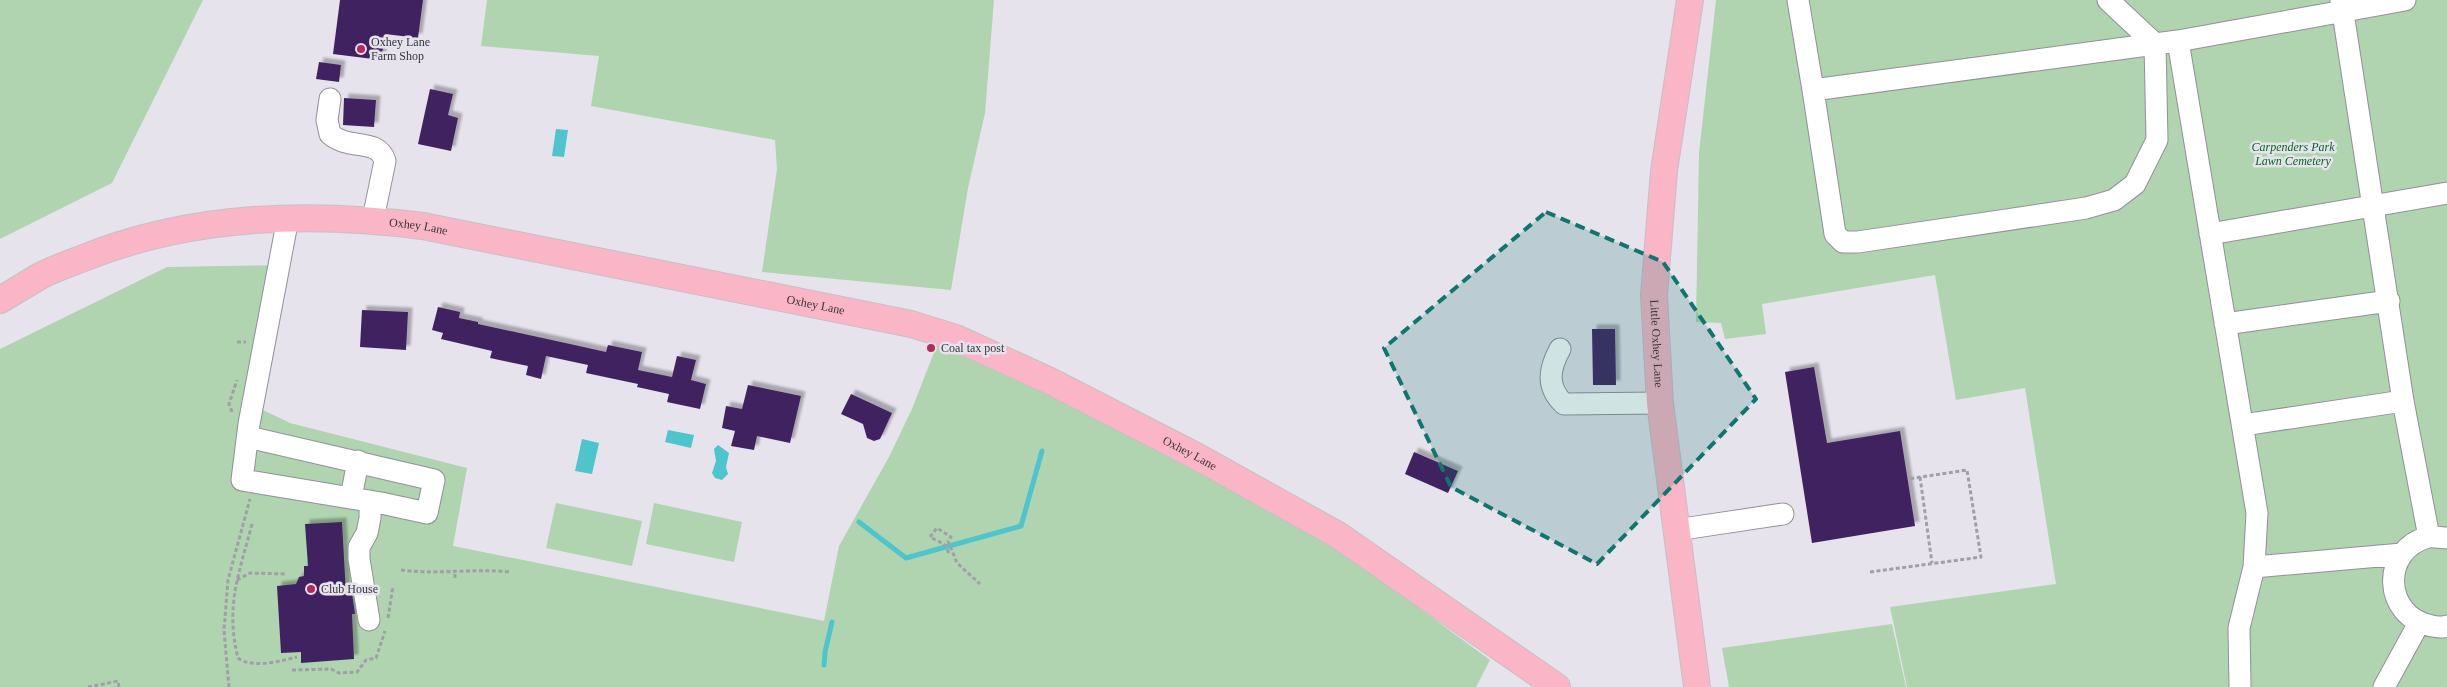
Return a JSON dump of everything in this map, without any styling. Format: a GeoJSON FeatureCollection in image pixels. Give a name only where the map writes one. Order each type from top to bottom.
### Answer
{"type":"FeatureCollection","features":[{"type":"Feature","properties":{"kind":"main road","name":"Little Oxhey Lane"},"geometry":{"type":"LineString","coordinates":[[1690,0],[1664,171],[1656,244],[1654,295],[1660,403],[1697,687]]}},
{"type":"Feature","properties":{"kind":"main road","name":"Oxhey Lane"},"geometry":{"type":"LineString","coordinates":[[0,300],[44,274],[105,250],[153,236],[214,224],[322,217],[373,219],[423,226],[892,320],[956,338],[1050,381],[1196,456],[1338,535],[1559,686]]}},
{"type":"Feature","properties":{"kind":"lane"},"geometry":{"type":"LineString","coordinates":[[1798,0],[1834,234],[1843,242],[1858,242],[2086,208],[2114,200],[2135,184],[2157,140],[2155,44],[2108,0]]}},
{"type":"Feature","properties":{"kind":"lane"},"geometry":{"type":"LineString","coordinates":[[1813,90],[2178,41],[2342,5],[2405,0]]}},
{"type":"Feature","properties":{"kind":"lane"},"geometry":{"type":"LineString","coordinates":[[2342,5],[2403,401],[2438,537],[2414,543],[2402,554],[2394,572],[2394,593],[2403,611],[2419,624],[2443,628],[2447,626]]}},
{"type":"Feature","properties":{"kind":"lane"},"geometry":{"type":"LineString","coordinates":[[2178,41],[2257,513],[2254,566],[2239,628],[2240,687]]}},
{"type":"Feature","properties":{"kind":"lane"},"geometry":{"type":"LineString","coordinates":[[330,99],[327,120],[330,134],[342,143],[375,147],[383,153],[385,161],[373,219]]}},
{"type":"Feature","properties":{"kind":"lane"},"geometry":{"type":"LineString","coordinates":[[2210,234],[2372,207],[2404,198],[2447,193]]}},
{"type":"Feature","properties":{"kind":"lane"},"geometry":{"type":"LineString","coordinates":[[248,437],[434,480],[427,513],[361,499],[242,480],[248,437],[265,333],[288,218]]}},
{"type":"Feature","properties":{"kind":"lane"},"geometry":{"type":"LineString","coordinates":[[2226,324],[2389,301]]}},
{"type":"Feature","properties":{"kind":"lane"},"geometry":{"type":"LineString","coordinates":[[1560,349],[1553,362],[1550,375],[1552,390],[1564,404],[1660,403]]}},
{"type":"Feature","properties":{"kind":"lane"},"geometry":{"type":"LineString","coordinates":[[2242,425],[2403,401]]}},
{"type":"Feature","properties":{"kind":"lane"},"geometry":{"type":"LineString","coordinates":[[358,462],[361,499],[370,518],[367,533],[359,547],[359,559],[369,620]]}},
{"type":"Feature","properties":{"kind":"lane"},"geometry":{"type":"LineString","coordinates":[[1676,530],[1783,514]]}},
{"type":"Feature","properties":{"kind":"lane"},"geometry":{"type":"LineString","coordinates":[[2254,566],[2402,554]]}},
{"type":"Feature","properties":{"kind":"lane"},"geometry":{"type":"LineString","coordinates":[[2384,687],[2419,624]]}},
{"type":"Feature","properties":{"kind":"path"},"geometry":{"type":"LineString","coordinates":[[1870,572],[1981,557],[1967,470],[1908,479]]}},
{"type":"Feature","properties":{"kind":"path"},"geometry":{"type":"LineString","coordinates":[[1920,477],[1932,563]]}},
{"type":"Feature","properties":{"kind":"path"},"geometry":{"type":"LineString","coordinates":[[229,687],[224,630],[228,580],[253,491],[242,480]]}},
{"type":"Feature","properties":{"kind":"path"},"geometry":{"type":"LineString","coordinates":[[252,524],[236,580],[231,622],[238,658],[250,663],[276,662],[297,657]]}},
{"type":"Feature","properties":{"kind":"path"},"geometry":{"type":"LineString","coordinates":[[949,553],[944,544],[930,537],[937,528],[951,537],[948,541],[957,563],[980,584]]}},
{"type":"Feature","properties":{"kind":"path"},"geometry":{"type":"LineString","coordinates":[[241,565],[247,574]]}},
{"type":"Feature","properties":{"kind":"path"},"geometry":{"type":"LineString","coordinates":[[402,570],[511,572]]}},
{"type":"Feature","properties":{"kind":"path"},"geometry":{"type":"LineString","coordinates":[[455,572],[455,578]]}},
{"type":"Feature","properties":{"kind":"path"},"geometry":{"type":"LineString","coordinates":[[236,580],[247,574],[286,574]]}},
{"type":"Feature","properties":{"kind":"path"},"geometry":{"type":"LineString","coordinates":[[292,670],[331,669],[339,673],[356,672],[366,660],[376,658]]}},
{"type":"Feature","properties":{"kind":"path"},"geometry":{"type":"LineString","coordinates":[[88,687],[118,681],[119,687]]}},
{"type":"Feature","properties":{"kind":"highlighted area"},"geometry":{"type":"Polygon","coordinates":[[[1546,212],[1663,262],[1756,399],[1597,564],[1451,487],[1384,348],[1546,212]]]}},
{"type":"Feature","properties":{"kind":"green space"},"geometry":{"type":"Polygon","coordinates":[[[0,0],[203,0],[112,183],[0,239],[0,0]]]}},
{"type":"Feature","properties":{"kind":"green space"},"geometry":{"type":"Polygon","coordinates":[[[487,0],[994,0],[985,113],[968,188],[951,290],[762,272],[777,169],[775,140],[591,106],[599,56],[481,46],[487,0]]]}},
{"type":"Feature","properties":{"kind":"green space","name":"Carpenders Park Lawn Cemetery"},"geometry":{"type":"Polygon","coordinates":[[[1716,0],[2447,0],[2447,687],[1907,687],[1890,607],[2056,584],[2025,388],[1956,400],[1935,275],[1762,304],[1766,334],[1725,339],[1721,323],[1696,322],[1699,153],[1716,0]]]}},
{"type":"Feature","properties":{"kind":"green space"},"geometry":{"type":"Polygon","coordinates":[[[288,265],[263,410],[290,423],[467,468],[453,546],[824,621],[839,546],[889,457],[912,409],[940,337],[1294,516],[1490,660],[1476,687],[0,687],[0,349],[167,267],[288,265]]]}},
{"type":"Feature","properties":{"kind":"green space"},"geometry":{"type":"Polygon","coordinates":[[[556,503],[642,521],[632,566],[546,548],[556,503]]]}},
{"type":"Feature","properties":{"kind":"green space"},"geometry":{"type":"Polygon","coordinates":[[[654,503],[742,522],[734,562],[646,544],[654,503]]]}},
{"type":"Feature","properties":{"kind":"green space"},"geometry":{"type":"Polygon","coordinates":[[[1892,624],[1906,687],[1729,687],[1722,648],[1892,624]]]}},
{"type":"Feature","properties":{"kind":"water"},"geometry":{"type":"Polygon","coordinates":[[[556,129],[568,130],[564,157],[552,156],[556,129]]]}},
{"type":"Feature","properties":{"kind":"water"},"geometry":{"type":"Polygon","coordinates":[[[668,430],[694,435],[691,448],[665,442],[668,430]]]}},
{"type":"Feature","properties":{"kind":"water"},"geometry":{"type":"Polygon","coordinates":[[[582,439],[599,443],[592,474],[575,471],[582,439]]]}},
{"type":"Feature","properties":{"kind":"water"},"geometry":{"type":"Polygon","coordinates":[[[718,445],[729,453],[726,467],[728,474],[722,480],[715,478],[712,473],[716,461],[714,449],[718,445]]]}},
{"type":"Feature","properties":{"kind":"building"},"geometry":{"type":"Polygon","coordinates":[[[340,0],[423,0],[418,38],[385,34],[381,60],[333,54],[340,0]]]}},
{"type":"Feature","properties":{"kind":"building"},"geometry":{"type":"Polygon","coordinates":[[[319,62],[341,65],[339,82],[316,79],[319,62]]]}},
{"type":"Feature","properties":{"kind":"building"},"geometry":{"type":"Polygon","coordinates":[[[430,89],[453,94],[448,115],[458,118],[451,151],[418,144],[430,89]]]}},
{"type":"Feature","properties":{"kind":"building"},"geometry":{"type":"Polygon","coordinates":[[[344,98],[376,100],[374,127],[343,125],[344,98]]]}},
{"type":"Feature","properties":{"kind":"building"},"geometry":{"type":"Polygon","coordinates":[[[438,307],[460,312],[459,318],[478,322],[478,324],[606,352],[608,345],[642,352],[638,370],[672,377],[677,356],[696,360],[691,380],[706,384],[700,409],[667,402],[669,394],[637,387],[638,384],[586,373],[588,365],[546,356],[541,379],[526,375],[528,366],[490,358],[492,351],[441,339],[443,333],[432,330],[438,307]]]}},
{"type":"Feature","properties":{"kind":"building"},"geometry":{"type":"Polygon","coordinates":[[[362,310],[408,312],[406,350],[360,347],[362,310]]]}},
{"type":"Feature","properties":{"kind":"building"},"geometry":{"type":"Polygon","coordinates":[[[1592,329],[1615,329],[1616,385],[1593,385],[1592,329]]]}},
{"type":"Feature","properties":{"kind":"building"},"geometry":{"type":"Polygon","coordinates":[[[1814,367],[1827,443],[1900,431],[1915,526],[1812,543],[1785,372],[1814,367]]]}},
{"type":"Feature","properties":{"kind":"building"},"geometry":{"type":"Polygon","coordinates":[[[748,385],[801,396],[790,443],[757,436],[754,450],[731,446],[735,431],[722,428],[726,406],[742,409],[748,385]]]}},
{"type":"Feature","properties":{"kind":"building"},"geometry":{"type":"Polygon","coordinates":[[[851,394],[892,413],[880,439],[874,441],[867,438],[863,424],[841,414],[851,394]]]}},
{"type":"Feature","properties":{"kind":"building"},"geometry":{"type":"Polygon","coordinates":[[[1414,452],[1458,471],[1448,493],[1405,474],[1414,452]]]}},
{"type":"Feature","properties":{"kind":"building","name":"Club House"},"geometry":{"type":"Polygon","coordinates":[[[342,522],[346,594],[352,594],[355,614],[352,614],[354,659],[301,663],[301,652],[281,653],[277,586],[296,584],[299,577],[304,576],[304,566],[308,566],[305,524],[342,522]]]}},
{"type":"Feature","properties":{"kind":"waterway"},"geometry":{"type":"LineString","coordinates":[[859,522],[906,558],[1021,526],[1042,451]]}},
{"type":"Feature","properties":{"kind":"waterway"},"geometry":{"type":"LineString","coordinates":[[824,665],[832,622]]}},
{"type":"Feature","properties":{"kind":"place","name":"Oxhey Lane Farm Shop"},"geometry":{"type":"Point","coordinates":[361,49]}},
{"type":"Feature","properties":{"kind":"place","name":"Coal tax post"},"geometry":{"type":"Point","coordinates":[931,348]}},
{"type":"Feature","properties":{"kind":"place","name":"Club House"},"geometry":{"type":"Point","coordinates":[311,589]}}]}
